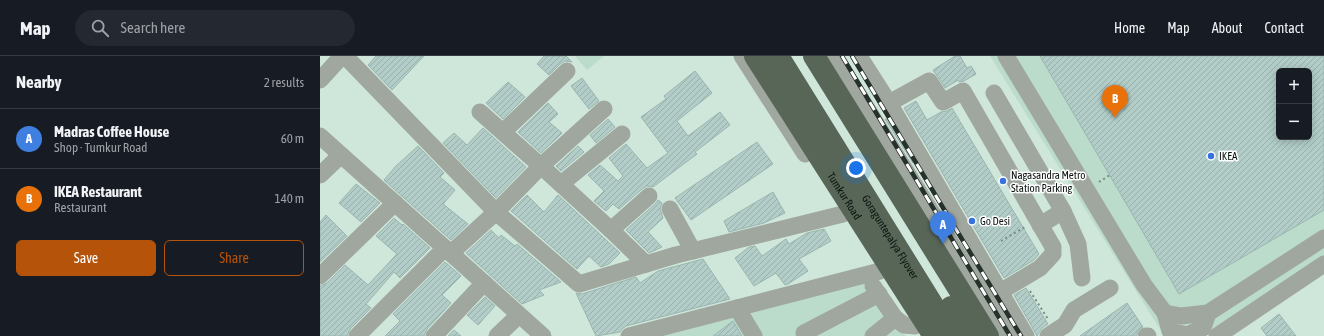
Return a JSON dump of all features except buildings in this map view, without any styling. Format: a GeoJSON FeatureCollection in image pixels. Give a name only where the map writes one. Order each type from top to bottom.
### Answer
{"type":"FeatureCollection","features":[{"type":"Feature","properties":{"kind":"highway","name":"Tumkur Road"},"geometry":{"type":"LineString","coordinates":[[755,56],[934,336]]}},
{"type":"Feature","properties":{"kind":"highway","name":"Goraguntepalya Flyover"},"geometry":{"type":"LineString","coordinates":[[778,56],[952,336]]}},
{"type":"Feature","properties":{"kind":"highway","name":"Goraguntepalya Flyover"},"geometry":{"type":"LineString","coordinates":[[796,56],[969,336]]}},
{"type":"Feature","properties":{"kind":"highway"},"geometry":{"type":"LineString","coordinates":[[814,56],[988,336]]}},
{"type":"Feature","properties":{"kind":"street"},"geometry":{"type":"LineString","coordinates":[[320,80],[344,56],[496,212],[579,284],[693,251],[843,214]]}},
{"type":"Feature","properties":{"kind":"street"},"geometry":{"type":"LineString","coordinates":[[742,56],[843,214],[872,273],[879,294],[895,318],[904,325],[918,331]]}},
{"type":"Feature","properties":{"kind":"street"},"geometry":{"type":"LineString","coordinates":[[834,56],[1009,336]]}},
{"type":"Feature","properties":{"kind":"street"},"geometry":{"type":"LineString","coordinates":[[859,56],[889,103],[1026,336]]}},
{"type":"Feature","properties":{"kind":"street"},"geometry":{"type":"LineString","coordinates":[[1006,56],[1144,285],[1165,313],[1170,332],[1187,335],[1203,328],[1208,313],[1324,238]]}},
{"type":"Feature","properties":{"kind":"street"},"geometry":{"type":"LineString","coordinates":[[503,132],[567,71]]}},
{"type":"Feature","properties":{"kind":"street"},"geometry":{"type":"LineString","coordinates":[[889,103],[929,81],[943,102],[963,91],[1031,226],[1053,247],[1053,254],[1040,268],[1000,292]]}},
{"type":"Feature","properties":{"kind":"street"},"geometry":{"type":"LineString","coordinates":[[994,93],[1063,211],[1078,244],[1082,278]]}},
{"type":"Feature","properties":{"kind":"street"},"geometry":{"type":"LineString","coordinates":[[357,336],[448,250],[496,212],[541,166],[604,109]]}},
{"type":"Feature","properties":{"kind":"street"},"geometry":{"type":"LineString","coordinates":[[480,112],[561,184],[646,264]]}},
{"type":"Feature","properties":{"kind":"street"},"geometry":{"type":"LineString","coordinates":[[561,184],[622,134]]}},
{"type":"Feature","properties":{"kind":"street"},"geometry":{"type":"LineString","coordinates":[[320,136],[543,336]]}},
{"type":"Feature","properties":{"kind":"street"},"geometry":{"type":"LineString","coordinates":[[320,175],[341,155]]}},
{"type":"Feature","properties":{"kind":"street"},"geometry":{"type":"LineString","coordinates":[[611,230],[649,196]]}},
{"type":"Feature","properties":{"kind":"street"},"geometry":{"type":"LineString","coordinates":[[320,276],[395,203]]}},
{"type":"Feature","properties":{"kind":"street"},"geometry":{"type":"LineString","coordinates":[[670,209],[693,251]]}},
{"type":"Feature","properties":{"kind":"street"},"geometry":{"type":"LineString","coordinates":[[1031,226],[1063,211]]}},
{"type":"Feature","properties":{"kind":"street"},"geometry":{"type":"LineString","coordinates":[[1217,336],[1324,264]]}},
{"type":"Feature","properties":{"kind":"street"},"geometry":{"type":"LineString","coordinates":[[629,336],[661,332],[737,308],[872,273]]}},
{"type":"Feature","properties":{"kind":"street"},"geometry":{"type":"LineString","coordinates":[[872,273],[918,331]]}},
{"type":"Feature","properties":{"kind":"street"},"geometry":{"type":"LineString","coordinates":[[434,336],[484,283]]}},
{"type":"Feature","properties":{"kind":"street"},"geometry":{"type":"LineString","coordinates":[[1048,336],[1066,325],[1074,310],[1110,288]]}},
{"type":"Feature","properties":{"kind":"street"},"geometry":{"type":"LineString","coordinates":[[804,333],[879,294]]}},
{"type":"Feature","properties":{"kind":"street"},"geometry":{"type":"LineString","coordinates":[[737,308],[754,336]]}},
{"type":"Feature","properties":{"kind":"street"},"geometry":{"type":"LineString","coordinates":[[498,336],[519,315]]}},
{"type":"Feature","properties":{"kind":"street"},"geometry":{"type":"LineString","coordinates":[[873,336],[895,318]]}},
{"type":"Feature","properties":{"kind":"path"},"geometry":{"type":"LineString","coordinates":[[1000,241],[1031,226]]}},
{"type":"Feature","properties":{"kind":"shaded area"},"geometry":{"type":"Polygon","coordinates":[[[575,56],[604,56],[587,70],[575,56]]]}},
{"type":"Feature","properties":{"kind":"shaded area","name":"IKEA"},"geometry":{"type":"Polygon","coordinates":[[[990,56],[1324,56],[1324,258],[1206,336],[1164,336],[990,56]]]}},
{"type":"Feature","properties":{"kind":"shaded area"},"geometry":{"type":"Polygon","coordinates":[[[869,278],[906,336],[653,336],[869,278]]]}},
{"type":"Feature","properties":{"kind":"railway"},"geometry":{"type":"LineString","coordinates":[[842,56],[1010,336]]}},
{"type":"Feature","properties":{"kind":"railway"},"geometry":{"type":"LineString","coordinates":[[852,56],[1021,336]]}},
{"type":"Feature","properties":{"kind":"place","name":"IKEA Restaurant"},"geometry":{"type":"Point","coordinates":[1115,118]}},
{"type":"Feature","properties":{"kind":"place","name":"IKEA"},"geometry":{"type":"Point","coordinates":[1211,156]}},
{"type":"Feature","properties":{"kind":"place","name":"Nagasandra Metro Station Parking"},"geometry":{"type":"Point","coordinates":[1003,181]}},
{"type":"Feature","properties":{"kind":"place","name":"Go Desi"},"geometry":{"type":"Point","coordinates":[972,221]}},
{"type":"Feature","properties":{"kind":"place","name":"Madras Coffee House"},"geometry":{"type":"Point","coordinates":[943,244]}}]}
